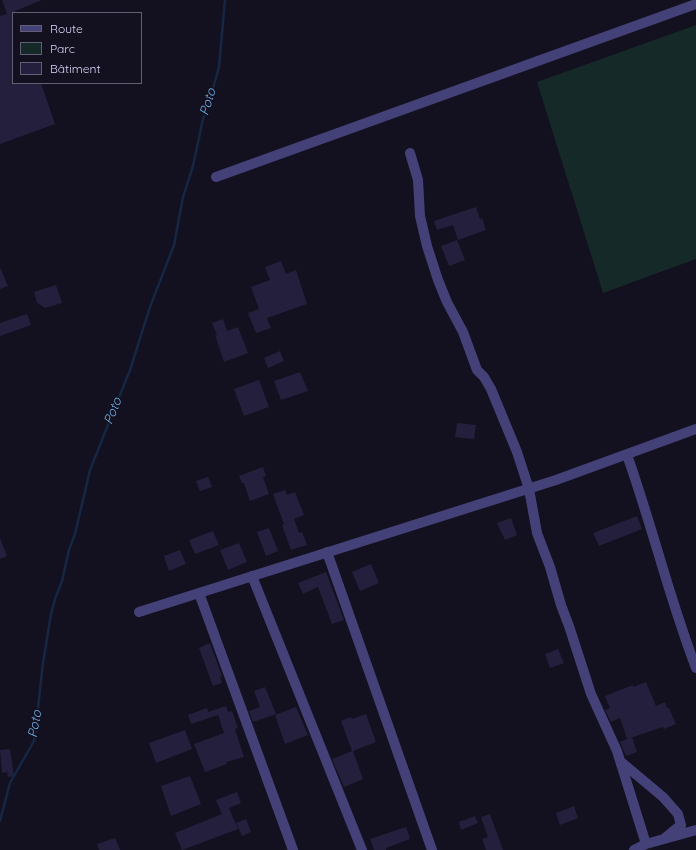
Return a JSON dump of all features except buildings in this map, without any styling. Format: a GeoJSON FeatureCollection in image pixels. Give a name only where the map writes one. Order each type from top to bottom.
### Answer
{"type":"FeatureCollection","features":[{"type":"Feature","properties":{"kind":"street"},"geometry":{"type":"LineString","coordinates":[[216,177],[696,4]]}},
{"type":"Feature","properties":{"kind":"street"},"geometry":{"type":"LineString","coordinates":[[410,153],[418,180],[420,216],[427,246],[438,280],[447,302],[463,332],[477,370],[484,377],[491,388],[517,452],[529,489],[537,533],[550,567],[561,605],[591,694],[620,761],[646,844]]}},
{"type":"Feature","properties":{"kind":"street"},"geometry":{"type":"LineString","coordinates":[[139,612],[529,489],[696,429]]}},
{"type":"Feature","properties":{"kind":"street"},"geometry":{"type":"LineString","coordinates":[[627,455],[640,491],[659,559],[696,668]]}},
{"type":"Feature","properties":{"kind":"street"},"geometry":{"type":"LineString","coordinates":[[327,552],[432,850]]}},
{"type":"Feature","properties":{"kind":"street"},"geometry":{"type":"LineString","coordinates":[[252,576],[362,850]]}},
{"type":"Feature","properties":{"kind":"street"},"geometry":{"type":"LineString","coordinates":[[199,593],[293,850]]}},
{"type":"Feature","properties":{"kind":"street"},"geometry":{"type":"LineString","coordinates":[[620,761],[663,797],[678,814],[680,825],[665,838]]}},
{"type":"Feature","properties":{"kind":"street"},"geometry":{"type":"LineString","coordinates":[[634,850],[646,844],[696,830]]}},
{"type":"Feature","properties":{"kind":"green space"},"geometry":{"type":"Polygon","coordinates":[[[696,25],[696,259],[603,293],[537,82],[696,25]]]}},
{"type":"Feature","properties":{"kind":"waterway","name":"Poto"},"geometry":{"type":"LineString","coordinates":[[0,821],[10,783],[34,741],[43,663],[51,614],[75,534],[90,470],[130,370],[150,307],[174,245],[183,197],[193,166],[203,119],[219,67],[225,0]]}}]}
